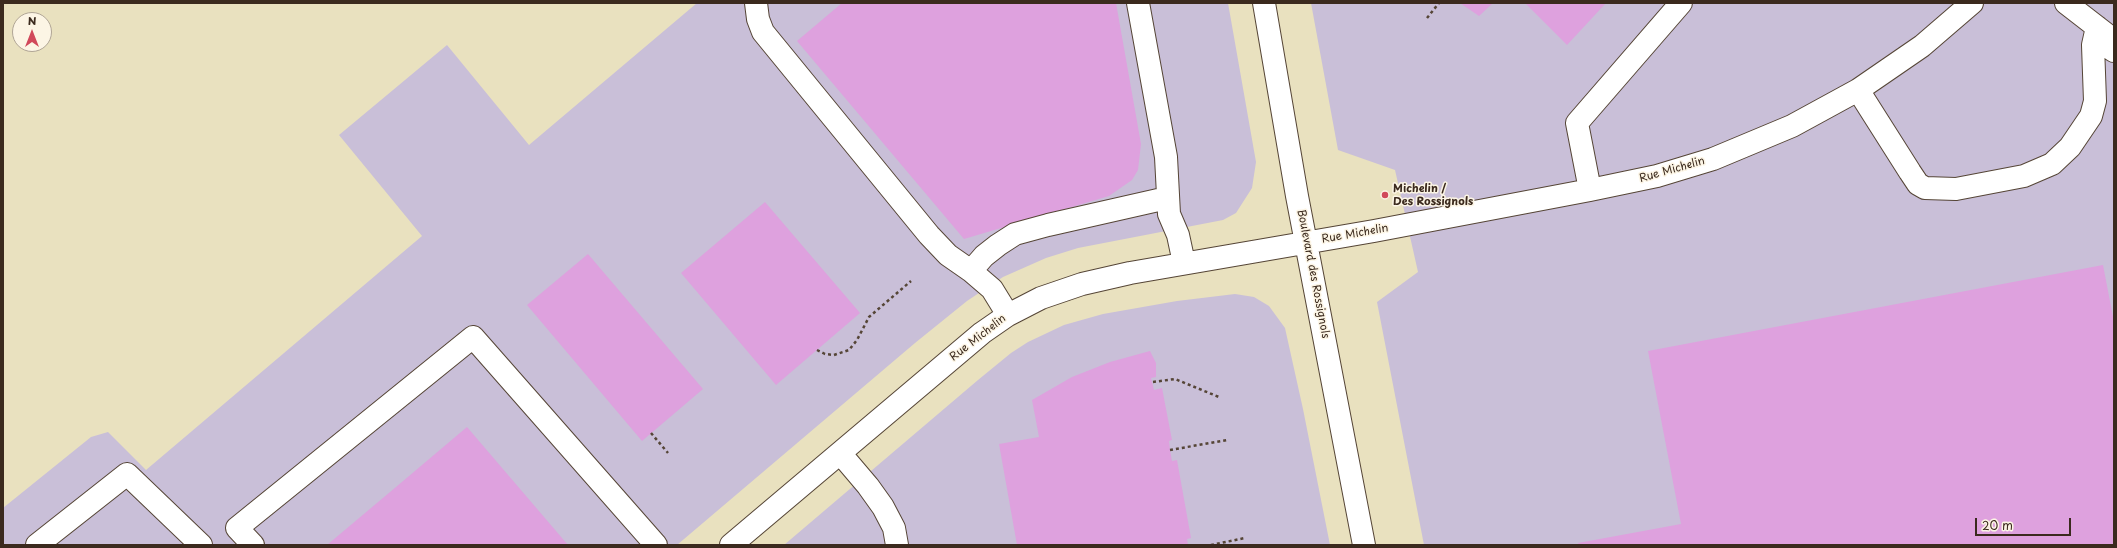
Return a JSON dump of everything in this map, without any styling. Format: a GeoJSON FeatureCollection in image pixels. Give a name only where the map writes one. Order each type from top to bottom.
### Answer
{"type":"FeatureCollection","features":[{"type":"Feature","properties":{"kind":"street"},"geometry":{"type":"LineString","coordinates":[[756,3],[758,19],[764,32],[781,54],[929,235],[948,255],[971,271],[992,289],[1008,315]]}},
{"type":"Feature","properties":{"kind":"street"},"geometry":{"type":"LineString","coordinates":[[1138,3],[1166,157],[1169,214],[1178,235],[1184,263]]}},
{"type":"Feature","properties":{"kind":"street","name":"Boulevard des Rossignols"},"geometry":{"type":"LineString","coordinates":[[1264,3],[1297,196],[1308,242],[1364,545]]}},
{"type":"Feature","properties":{"kind":"street"},"geometry":{"type":"LineString","coordinates":[[1590,190],[1577,123],[1681,3]]}},
{"type":"Feature","properties":{"kind":"street","name":"Rue Michelin"},"geometry":{"type":"LineString","coordinates":[[730,545],[982,333],[1008,315],[1041,298],[1082,284],[1184,263],[1308,242],[1590,190],[1657,176],[1740,149],[1792,126],[1858,90],[1922,46],[1972,3]]}},
{"type":"Feature","properties":{"kind":"street"},"geometry":{"type":"LineString","coordinates":[[1858,90],[1918,184],[1925,188],[1956,189],[2024,176],[2052,164],[2070,147],[2091,116],[2095,101],[2093,45],[2108,36],[2066,3]]}},
{"type":"Feature","properties":{"kind":"street"},"geometry":{"type":"LineString","coordinates":[[971,271],[984,256],[1015,234],[1078,217],[1167,198]]}},
{"type":"Feature","properties":{"kind":"street"},"geometry":{"type":"LineString","coordinates":[[253,545],[237,528],[473,337],[656,545]]}},
{"type":"Feature","properties":{"kind":"street"},"geometry":{"type":"LineString","coordinates":[[840,453],[868,486],[883,507],[894,528],[897,545]]}},
{"type":"Feature","properties":{"kind":"street"},"geometry":{"type":"LineString","coordinates":[[37,545],[127,474],[201,545]]}},
{"type":"Feature","properties":{"kind":"path"},"geometry":{"type":"LineString","coordinates":[[1427,18],[1439,3]]}},
{"type":"Feature","properties":{"kind":"path"},"geometry":{"type":"LineString","coordinates":[[817,350],[825,354],[834,355],[849,350],[857,340],[869,317],[911,281]]}},
{"type":"Feature","properties":{"kind":"path"},"geometry":{"type":"LineString","coordinates":[[1153,382],[1175,379],[1219,397]]}},
{"type":"Feature","properties":{"kind":"path"},"geometry":{"type":"LineString","coordinates":[[651,433],[668,453]]}},
{"type":"Feature","properties":{"kind":"path"},"geometry":{"type":"LineString","coordinates":[[1170,450],[1227,440]]}},
{"type":"Feature","properties":{"kind":"path"},"geometry":{"type":"LineString","coordinates":[[1211,545],[1245,538]]}},
{"type":"Feature","properties":{"kind":"shaded area"},"geometry":{"type":"Polygon","coordinates":[[[697,3],[1228,3],[1256,162],[1252,188],[1236,213],[1223,220],[1078,248],[1046,258],[1003,277],[967,301],[915,343],[677,545],[3,545],[3,508],[91,437],[108,432],[146,470],[422,236],[339,135],[447,45],[529,145],[697,3]]]}},
{"type":"Feature","properties":{"kind":"shaded area"},"geometry":{"type":"Polygon","coordinates":[[[1311,3],[2114,3],[2114,545],[1424,545],[1377,302],[1418,272],[1395,170],[1338,150],[1311,3]]]}},
{"type":"Feature","properties":{"kind":"shaded area"},"geometry":{"type":"Polygon","coordinates":[[[1235,294],[1254,297],[1269,306],[1285,328],[1330,545],[784,545],[978,380],[1011,353],[1028,342],[1064,325],[1103,314],[1177,301],[1235,294]]]}},
{"type":"Feature","properties":{"kind":"building"},"geometry":{"type":"Polygon","coordinates":[[[842,3],[1116,3],[1141,144],[1138,170],[1132,180],[1109,196],[964,239],[797,41],[842,3]]]}},
{"type":"Feature","properties":{"kind":"building"},"geometry":{"type":"Polygon","coordinates":[[[1460,3],[1493,3],[1479,16],[1460,3]]]}},
{"type":"Feature","properties":{"kind":"building"},"geometry":{"type":"Polygon","coordinates":[[[1525,3],[1606,3],[1567,45],[1525,3]]]}},
{"type":"Feature","properties":{"kind":"building"},"geometry":{"type":"Polygon","coordinates":[[[765,202],[860,313],[776,385],[681,273],[765,202]]]}},
{"type":"Feature","properties":{"kind":"building"},"geometry":{"type":"Polygon","coordinates":[[[588,254],[703,389],[642,441],[527,305],[588,254]]]}},
{"type":"Feature","properties":{"kind":"building"},"geometry":{"type":"Polygon","coordinates":[[[2103,265],[2114,322],[2114,545],[1579,545],[1578,543],[1681,524],[1648,351],[2103,265]]]}},
{"type":"Feature","properties":{"kind":"building"},"geometry":{"type":"Polygon","coordinates":[[[1150,351],[1156,363],[1156,377],[1151,378],[1154,390],[1162,388],[1172,440],[1169,441],[1172,461],[1177,460],[1191,538],[1187,539],[1188,545],[1017,545],[999,444],[1039,437],[1032,400],[1072,377],[1110,362],[1150,351]]]}},
{"type":"Feature","properties":{"kind":"building"},"geometry":{"type":"Polygon","coordinates":[[[467,427],[568,545],[327,545],[396,487],[467,427]]]}},
{"type":"Feature","properties":{"kind":"place","name":"Michelin / Des Rossignols"},"geometry":{"type":"Point","coordinates":[1385,195]}}]}
